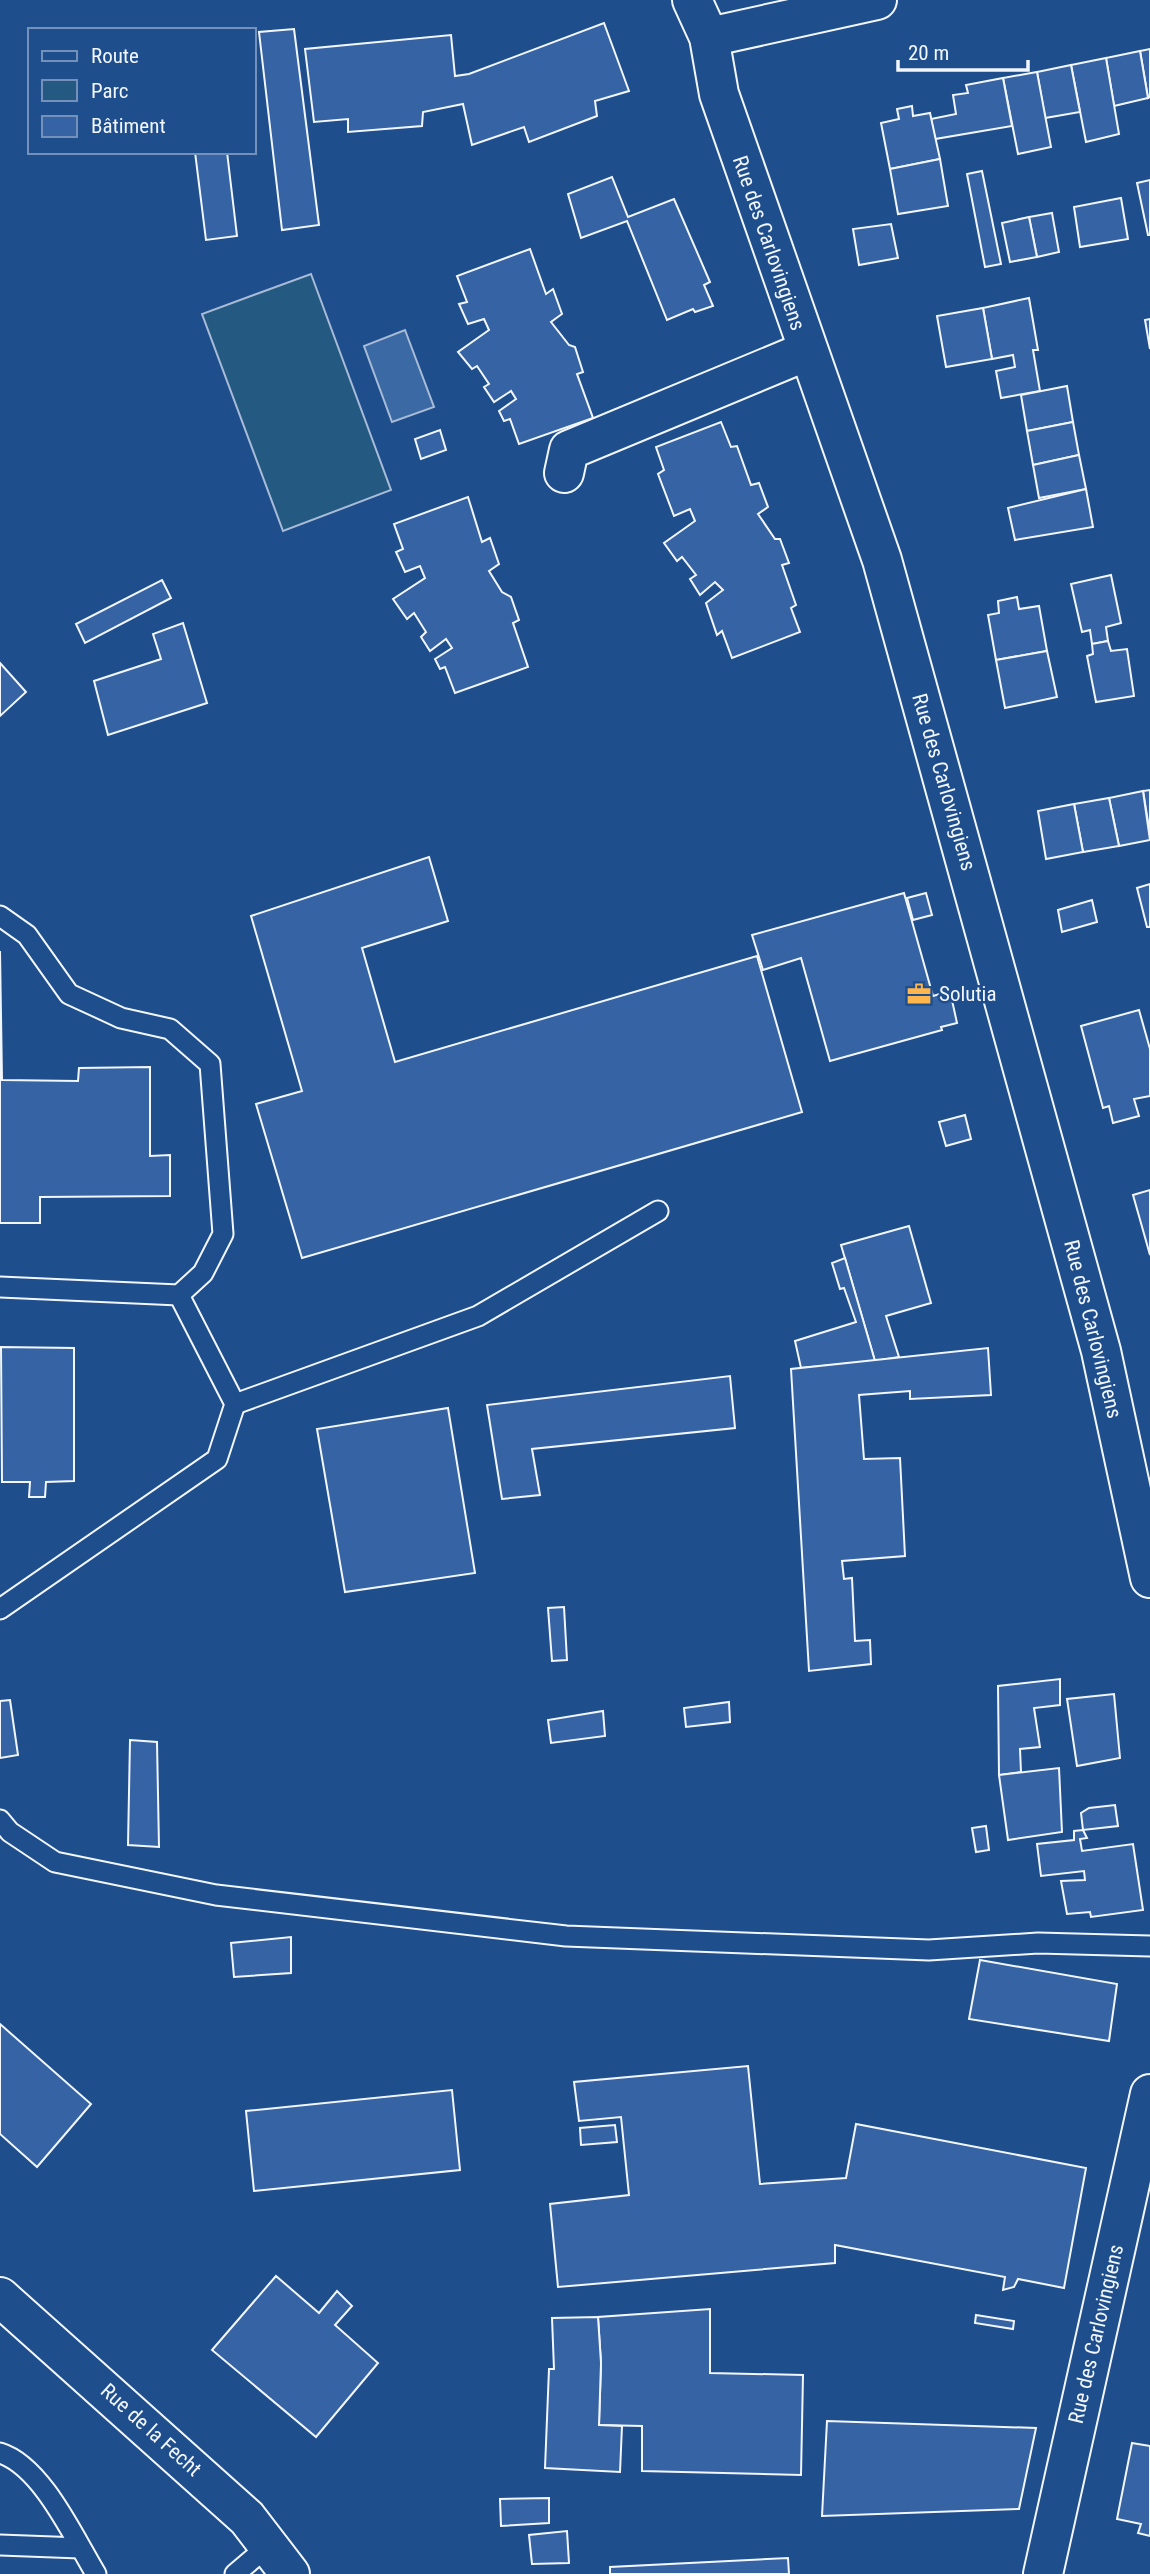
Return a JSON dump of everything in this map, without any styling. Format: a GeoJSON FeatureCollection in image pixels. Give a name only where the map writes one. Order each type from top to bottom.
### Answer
{"type":"FeatureCollection","features":[{"type":"Feature","properties":{"kind":"street","name":"Rue des Carlovingiens"},"geometry":{"type":"LineString","coordinates":[[692,0],[709,37],[719,94],[893,600],[1101,1351],[1146,1533],[1150,1578]]}},
{"type":"Feature","properties":{"kind":"street"},"geometry":{"type":"LineString","coordinates":[[709,37],[877,0]]}},
{"type":"Feature","properties":{"kind":"street"},"geometry":{"type":"LineString","coordinates":[[564,473],[569,450],[807,351]]}},
{"type":"Feature","properties":{"kind":"street","name":"Rue des Carlovingiens"},"geometry":{"type":"LineString","coordinates":[[1043,2574],[1150,2094]]}},
{"type":"Feature","properties":{"kind":"street","name":"Rue de la Fecht"},"geometry":{"type":"LineString","coordinates":[[0,2297],[247,2518],[279,2560]]}},
{"type":"Feature","properties":{"kind":"lane"},"geometry":{"type":"LineString","coordinates":[[0,916],[27,935],[69,994],[121,1018],[170,1029],[210,1064],[223,1234],[202,1273],[179,1296],[0,1287]]}},
{"type":"Feature","properties":{"kind":"lane"},"geometry":{"type":"LineString","coordinates":[[235,1404],[478,1316],[658,1211]]}},
{"type":"Feature","properties":{"kind":"lane"},"geometry":{"type":"LineString","coordinates":[[0,1609],[217,1459],[235,1404],[179,1296]]}},
{"type":"Feature","properties":{"kind":"lane"},"geometry":{"type":"LineString","coordinates":[[0,1820],[10,1832],[55,1861],[216,1895],[566,1937],[929,1950],[1038,1943],[1150,1946]]}},
{"type":"Feature","properties":{"kind":"lane"},"geometry":{"type":"LineString","coordinates":[[0,2453],[8,2456],[39,2481],[96,2574]]}},
{"type":"Feature","properties":{"kind":"lane"},"geometry":{"type":"LineString","coordinates":[[0,2544],[80,2548]]}},
{"type":"Feature","properties":{"kind":"lane"},"geometry":{"type":"LineString","coordinates":[[235,2574],[279,2560]]}},
{"type":"Feature","properties":{"kind":"green space"},"geometry":{"type":"Polygon","coordinates":[[[311,274],[391,490],[283,531],[202,314],[311,274]]]}},
{"type":"Feature","properties":{"kind":"shaded area"},"geometry":{"type":"Polygon","coordinates":[[[405,330],[434,407],[392,422],[364,346],[405,330]]]}},
{"type":"Feature","properties":{"kind":"building"},"geometry":{"type":"Polygon","coordinates":[[[604,23],[629,91],[595,101],[597,116],[529,142],[524,127],[472,145],[463,104],[423,112],[422,126],[348,132],[348,119],[314,122],[305,49],[451,35],[455,76],[469,74],[604,23]]]}},
{"type":"Feature","properties":{"kind":"building"},"geometry":{"type":"Polygon","coordinates":[[[294,29],[319,225],[282,230],[259,32],[294,29]]]}},
{"type":"Feature","properties":{"kind":"building"},"geometry":{"type":"Polygon","coordinates":[[[1150,49],[1150,97],[1148,98],[1140,51],[1150,49]]]}},
{"type":"Feature","properties":{"kind":"building"},"geometry":{"type":"Polygon","coordinates":[[[1140,51],[1148,98],[1114,106],[1106,58],[1140,51]]]}},
{"type":"Feature","properties":{"kind":"building"},"geometry":{"type":"Polygon","coordinates":[[[1106,58],[1119,134],[1086,142],[1071,65],[1106,58]]]}},
{"type":"Feature","properties":{"kind":"building"},"geometry":{"type":"Polygon","coordinates":[[[1071,65],[1080,112],[1045,118],[1037,72],[1071,65]]]}},
{"type":"Feature","properties":{"kind":"building"},"geometry":{"type":"Polygon","coordinates":[[[1037,72],[1051,147],[1018,154],[1003,78],[1037,72]]]}},
{"type":"Feature","properties":{"kind":"building"},"geometry":{"type":"Polygon","coordinates":[[[1003,78],[1012,126],[935,139],[931,119],[956,114],[953,95],[968,93],[966,85],[1003,78]]]}},
{"type":"Feature","properties":{"kind":"building"},"geometry":{"type":"Polygon","coordinates":[[[912,106],[913,116],[930,113],[940,159],[890,169],[881,123],[899,119],[897,109],[912,106]]]}},
{"type":"Feature","properties":{"kind":"building"},"geometry":{"type":"Polygon","coordinates":[[[195,154],[227,154],[237,236],[206,240],[195,154]]]}},
{"type":"Feature","properties":{"kind":"building"},"geometry":{"type":"Polygon","coordinates":[[[940,159],[948,206],[898,214],[890,169],[940,159]]]}},
{"type":"Feature","properties":{"kind":"building"},"geometry":{"type":"Polygon","coordinates":[[[982,171],[1001,264],[985,267],[967,174],[982,171]]]}},
{"type":"Feature","properties":{"kind":"building"},"geometry":{"type":"Polygon","coordinates":[[[612,177],[628,217],[674,199],[710,282],[704,285],[713,306],[695,312],[693,309],[667,320],[627,221],[581,238],[568,194],[612,177]]]}},
{"type":"Feature","properties":{"kind":"building"},"geometry":{"type":"Polygon","coordinates":[[[1150,180],[1150,235],[1148,235],[1137,183],[1150,180]]]}},
{"type":"Feature","properties":{"kind":"building"},"geometry":{"type":"Polygon","coordinates":[[[1121,198],[1128,239],[1080,247],[1074,207],[1121,198]]]}},
{"type":"Feature","properties":{"kind":"building"},"geometry":{"type":"Polygon","coordinates":[[[1052,213],[1059,252],[1037,257],[1029,217],[1052,213]]]}},
{"type":"Feature","properties":{"kind":"building"},"geometry":{"type":"Polygon","coordinates":[[[1029,217],[1037,257],[1010,262],[1002,223],[1029,217]]]}},
{"type":"Feature","properties":{"kind":"building"},"geometry":{"type":"Polygon","coordinates":[[[891,224],[898,258],[859,265],[853,229],[891,224]]]}},
{"type":"Feature","properties":{"kind":"building"},"geometry":{"type":"Polygon","coordinates":[[[530,249],[546,294],[553,289],[562,314],[551,322],[569,345],[575,347],[583,372],[577,374],[593,418],[519,444],[510,419],[504,421],[499,411],[516,399],[511,391],[494,402],[484,387],[489,384],[477,366],[472,369],[458,352],[489,330],[484,319],[468,324],[459,304],[467,302],[457,276],[530,249]]]}},
{"type":"Feature","properties":{"kind":"building"},"geometry":{"type":"Polygon","coordinates":[[[1029,298],[1038,350],[1033,350],[1040,391],[1001,398],[996,371],[1015,367],[1013,355],[992,359],[983,308],[1029,298]]]}},
{"type":"Feature","properties":{"kind":"building"},"geometry":{"type":"Polygon","coordinates":[[[983,308],[992,359],[946,367],[937,316],[983,308]]]}},
{"type":"Feature","properties":{"kind":"building"},"geometry":{"type":"Polygon","coordinates":[[[1150,319],[1150,349],[1145,320],[1150,319]]]}},
{"type":"Feature","properties":{"kind":"building"},"geometry":{"type":"Polygon","coordinates":[[[1067,386],[1073,422],[1027,431],[1021,395],[1067,386]]]}},
{"type":"Feature","properties":{"kind":"building"},"geometry":{"type":"Polygon","coordinates":[[[721,422],[731,447],[737,446],[751,485],[759,483],[768,507],[758,514],[775,539],[780,539],[789,563],[782,565],[796,605],[791,608],[800,632],[732,658],[722,631],[717,635],[706,603],[723,590],[715,582],[700,595],[690,579],[696,575],[682,557],[677,561],[664,543],[695,521],[690,509],[674,516],[658,474],[664,470],[656,447],[721,422]]]}},
{"type":"Feature","properties":{"kind":"building"},"geometry":{"type":"Polygon","coordinates":[[[1073,422],[1079,455],[1033,465],[1027,431],[1073,422]]]}},
{"type":"Feature","properties":{"kind":"building"},"geometry":{"type":"Polygon","coordinates":[[[440,430],[446,450],[421,459],[415,439],[440,430]]]}},
{"type":"Feature","properties":{"kind":"building"},"geometry":{"type":"Polygon","coordinates":[[[1079,455],[1086,489],[1039,498],[1033,465],[1079,455]]]}},
{"type":"Feature","properties":{"kind":"building"},"geometry":{"type":"Polygon","coordinates":[[[1086,489],[1093,527],[1015,540],[1008,508],[1086,489]]]}},
{"type":"Feature","properties":{"kind":"building"},"geometry":{"type":"Polygon","coordinates":[[[468,497],[482,542],[490,538],[499,564],[489,571],[502,592],[511,597],[519,620],[513,623],[528,667],[455,693],[445,667],[440,669],[435,659],[452,648],[446,639],[430,651],[421,637],[426,632],[414,613],[407,619],[393,599],[425,578],[420,566],[405,572],[396,552],[403,549],[394,524],[468,497]]]}},
{"type":"Feature","properties":{"kind":"building"},"geometry":{"type":"Polygon","coordinates":[[[1111,575],[1121,623],[1106,627],[1108,641],[1092,644],[1090,630],[1082,632],[1071,584],[1111,575]]]}},
{"type":"Feature","properties":{"kind":"building"},"geometry":{"type":"Polygon","coordinates":[[[162,580],[171,598],[85,643],[76,624],[162,580]]]}},
{"type":"Feature","properties":{"kind":"building"},"geometry":{"type":"Polygon","coordinates":[[[1017,597],[1019,609],[1039,606],[1047,651],[996,660],[988,615],[999,613],[998,601],[1017,597]]]}},
{"type":"Feature","properties":{"kind":"building"},"geometry":{"type":"Polygon","coordinates":[[[183,623],[207,703],[108,735],[94,681],[161,659],[153,634],[183,623]]]}},
{"type":"Feature","properties":{"kind":"building"},"geometry":{"type":"Polygon","coordinates":[[[1108,641],[1111,651],[1127,649],[1134,696],[1096,702],[1087,656],[1093,654],[1092,644],[1108,641]]]}},
{"type":"Feature","properties":{"kind":"building"},"geometry":{"type":"Polygon","coordinates":[[[1047,651],[1057,697],[1005,708],[996,660],[1047,651]]]}},
{"type":"Feature","properties":{"kind":"building"},"geometry":{"type":"Polygon","coordinates":[[[0,663],[26,692],[0,716],[0,663]]]}},
{"type":"Feature","properties":{"kind":"building"},"geometry":{"type":"Polygon","coordinates":[[[1150,790],[1150,834],[1143,791],[1150,790]]]}},
{"type":"Feature","properties":{"kind":"building"},"geometry":{"type":"Polygon","coordinates":[[[1143,791],[1150,840],[1119,846],[1109,798],[1143,791]]]}},
{"type":"Feature","properties":{"kind":"building"},"geometry":{"type":"Polygon","coordinates":[[[1109,798],[1119,846],[1083,852],[1074,804],[1109,798]]]}},
{"type":"Feature","properties":{"kind":"building"},"geometry":{"type":"Polygon","coordinates":[[[1074,804],[1083,852],[1046,859],[1038,811],[1074,804]]]}},
{"type":"Feature","properties":{"kind":"building"},"geometry":{"type":"Polygon","coordinates":[[[429,857],[448,921],[362,948],[395,1062],[757,956],[802,1112],[302,1258],[256,1104],[302,1091],[251,916],[429,857]]]}},
{"type":"Feature","properties":{"kind":"building"},"geometry":{"type":"Polygon","coordinates":[[[1150,884],[1150,927],[1147,927],[1137,888],[1150,884]]]}},
{"type":"Feature","properties":{"kind":"building"},"geometry":{"type":"Polygon","coordinates":[[[904,893],[933,996],[950,991],[957,1023],[941,1027],[942,1030],[830,1061],[801,958],[763,970],[752,935],[904,893]]]}},
{"type":"Feature","properties":{"kind":"building"},"geometry":{"type":"Polygon","coordinates":[[[926,893],[932,915],[913,920],[907,898],[926,893]]]}},
{"type":"Feature","properties":{"kind":"building"},"geometry":{"type":"Polygon","coordinates":[[[1092,900],[1097,922],[1062,932],[1058,910],[1092,900]]]}},
{"type":"Feature","properties":{"kind":"building"},"geometry":{"type":"Polygon","coordinates":[[[0,951],[2,1080],[78,1081],[79,1068],[150,1067],[150,1156],[170,1155],[170,1196],[40,1197],[40,1223],[0,1223],[0,951]]]}},
{"type":"Feature","properties":{"kind":"building"},"geometry":{"type":"Polygon","coordinates":[[[1139,1010],[1150,1049],[1150,1096],[1134,1099],[1139,1116],[1113,1123],[1109,1106],[1103,1108],[1081,1026],[1139,1010]]]}},
{"type":"Feature","properties":{"kind":"building"},"geometry":{"type":"Polygon","coordinates":[[[965,1115],[971,1139],[946,1146],[939,1122],[965,1115]]]}},
{"type":"Feature","properties":{"kind":"building"},"geometry":{"type":"Polygon","coordinates":[[[1150,1190],[1150,1255],[1133,1195],[1150,1190]]]}},
{"type":"Feature","properties":{"kind":"building"},"geometry":{"type":"Polygon","coordinates":[[[909,1226],[931,1303],[886,1316],[899,1357],[875,1361],[841,1245],[909,1226]]]}},
{"type":"Feature","properties":{"kind":"building"},"geometry":{"type":"Polygon","coordinates":[[[845,1258],[875,1361],[801,1368],[795,1341],[856,1322],[844,1288],[840,1289],[832,1263],[845,1258]]]}},
{"type":"Feature","properties":{"kind":"building"},"geometry":{"type":"Polygon","coordinates":[[[1,1347],[74,1348],[74,1481],[46,1482],[45,1497],[29,1497],[30,1482],[2,1482],[1,1347]]]}},
{"type":"Feature","properties":{"kind":"building"},"geometry":{"type":"Polygon","coordinates":[[[988,1348],[991,1395],[910,1399],[910,1391],[859,1395],[864,1459],[900,1458],[905,1556],[842,1561],[844,1579],[852,1578],[855,1641],[870,1640],[871,1664],[809,1671],[791,1369],[988,1348]]]}},
{"type":"Feature","properties":{"kind":"building"},"geometry":{"type":"Polygon","coordinates":[[[730,1376],[735,1428],[532,1449],[540,1495],[502,1499],[487,1405],[730,1376]]]}},
{"type":"Feature","properties":{"kind":"building"},"geometry":{"type":"Polygon","coordinates":[[[448,1408],[475,1573],[345,1592],[317,1429],[448,1408]]]}},
{"type":"Feature","properties":{"kind":"building"},"geometry":{"type":"Polygon","coordinates":[[[564,1607],[567,1660],[552,1661],[548,1608],[564,1607]]]}},
{"type":"Feature","properties":{"kind":"building"},"geometry":{"type":"Polygon","coordinates":[[[1060,1679],[1060,1705],[1034,1708],[1040,1747],[1020,1749],[1021,1772],[999,1775],[998,1686],[1060,1679]]]}},
{"type":"Feature","properties":{"kind":"building"},"geometry":{"type":"Polygon","coordinates":[[[1114,1694],[1120,1758],[1077,1766],[1067,1699],[1114,1694]]]}},
{"type":"Feature","properties":{"kind":"building"},"geometry":{"type":"Polygon","coordinates":[[[10,1700],[18,1755],[0,1758],[0,1701],[10,1700]]]}},
{"type":"Feature","properties":{"kind":"building"},"geometry":{"type":"Polygon","coordinates":[[[729,1702],[730,1722],[686,1727],[684,1708],[729,1702]]]}},
{"type":"Feature","properties":{"kind":"building"},"geometry":{"type":"Polygon","coordinates":[[[603,1711],[605,1736],[551,1743],[548,1720],[603,1711]]]}},
{"type":"Feature","properties":{"kind":"building"},"geometry":{"type":"Polygon","coordinates":[[[130,1740],[157,1742],[159,1847],[128,1845],[130,1740]]]}},
{"type":"Feature","properties":{"kind":"building"},"geometry":{"type":"Polygon","coordinates":[[[1059,1768],[1062,1832],[1008,1840],[999,1775],[1059,1768]]]}},
{"type":"Feature","properties":{"kind":"building"},"geometry":{"type":"Polygon","coordinates":[[[1115,1805],[1118,1826],[1083,1830],[1081,1813],[1089,1808],[1115,1805]]]}},
{"type":"Feature","properties":{"kind":"building"},"geometry":{"type":"Polygon","coordinates":[[[986,1826],[989,1850],[976,1852],[972,1828],[986,1826]]]}},
{"type":"Feature","properties":{"kind":"building"},"geometry":{"type":"Polygon","coordinates":[[[1083,1830],[1087,1838],[1080,1839],[1082,1851],[1133,1844],[1143,1910],[1091,1917],[1090,1912],[1067,1914],[1061,1881],[1085,1880],[1084,1871],[1041,1876],[1037,1844],[1074,1840],[1074,1831],[1083,1830]]]}},
{"type":"Feature","properties":{"kind":"building"},"geometry":{"type":"Polygon","coordinates":[[[291,1937],[291,1973],[234,1977],[231,1943],[291,1937]]]}},
{"type":"Feature","properties":{"kind":"building"},"geometry":{"type":"Polygon","coordinates":[[[980,1960],[1117,1984],[1109,2041],[969,2019],[980,1960]]]}},
{"type":"Feature","properties":{"kind":"building"},"geometry":{"type":"Polygon","coordinates":[[[0,2024],[91,2104],[37,2167],[0,2134],[0,2024]]]}},
{"type":"Feature","properties":{"kind":"building"},"geometry":{"type":"Polygon","coordinates":[[[748,2066],[760,2184],[846,2178],[856,2124],[1086,2168],[1064,2288],[1018,2279],[1014,2287],[1003,2290],[1005,2277],[835,2245],[835,2263],[558,2287],[550,2204],[629,2195],[621,2117],[579,2121],[574,2082],[748,2066]]]}},
{"type":"Feature","properties":{"kind":"building"},"geometry":{"type":"Polygon","coordinates":[[[452,2090],[460,2170],[254,2191],[246,2111],[452,2090]]]}},
{"type":"Feature","properties":{"kind":"building"},"geometry":{"type":"Polygon","coordinates":[[[615,2125],[617,2142],[581,2145],[580,2128],[615,2125]]]}},
{"type":"Feature","properties":{"kind":"building"},"geometry":{"type":"Polygon","coordinates":[[[276,2276],[319,2313],[337,2291],[352,2306],[335,2325],[378,2363],[316,2437],[212,2350],[276,2276]]]}},
{"type":"Feature","properties":{"kind":"building"},"geometry":{"type":"Polygon","coordinates":[[[710,2309],[710,2373],[803,2375],[801,2475],[642,2471],[642,2426],[599,2425],[601,2363],[598,2317],[710,2309]]]}},
{"type":"Feature","properties":{"kind":"building"},"geometry":{"type":"Polygon","coordinates":[[[976,2315],[1014,2321],[1013,2329],[975,2323],[976,2315]]]}},
{"type":"Feature","properties":{"kind":"building"},"geometry":{"type":"Polygon","coordinates":[[[598,2317],[601,2363],[599,2425],[622,2426],[620,2472],[545,2468],[549,2369],[554,2369],[552,2318],[598,2317]]]}},
{"type":"Feature","properties":{"kind":"building"},"geometry":{"type":"Polygon","coordinates":[[[827,2421],[1036,2428],[1019,2509],[822,2516],[827,2421]]]}},
{"type":"Feature","properties":{"kind":"building"},"geometry":{"type":"Polygon","coordinates":[[[1132,2443],[1150,2446],[1150,2536],[1138,2533],[1141,2524],[1117,2519],[1132,2443]]]}},
{"type":"Feature","properties":{"kind":"building"},"geometry":{"type":"Polygon","coordinates":[[[549,2498],[549,2523],[501,2526],[500,2499],[549,2498]]]}},
{"type":"Feature","properties":{"kind":"building"},"geometry":{"type":"Polygon","coordinates":[[[567,2531],[569,2563],[532,2564],[529,2535],[567,2531]]]}},
{"type":"Feature","properties":{"kind":"building"},"geometry":{"type":"Polygon","coordinates":[[[788,2558],[789,2574],[610,2574],[610,2567],[788,2558]]]}},
{"type":"Feature","properties":{"kind":"place","name":"Solutia"},"geometry":{"type":"Point","coordinates":[919,994]}}]}
